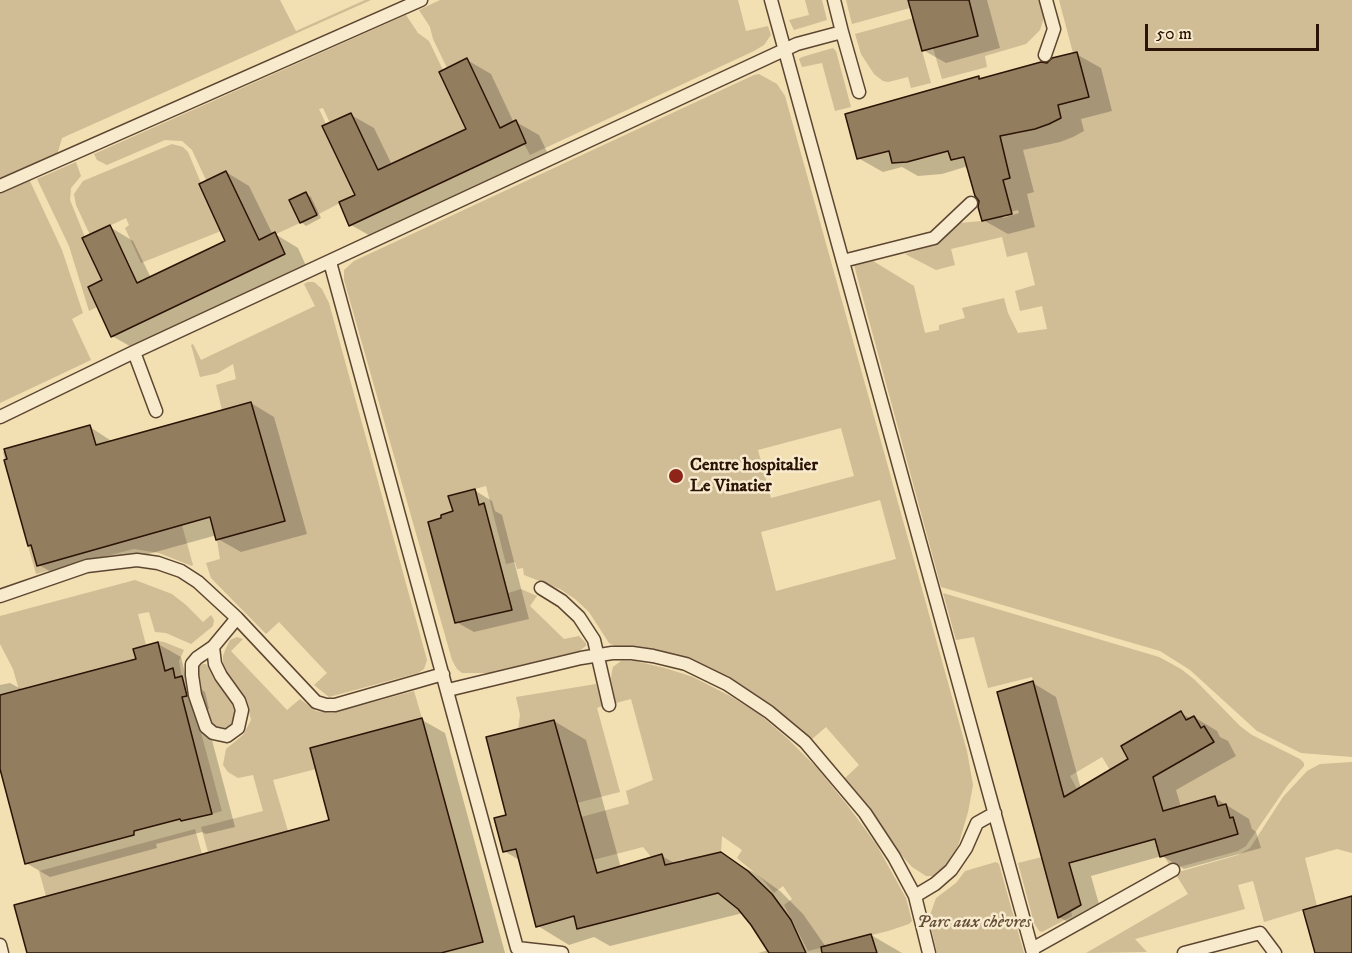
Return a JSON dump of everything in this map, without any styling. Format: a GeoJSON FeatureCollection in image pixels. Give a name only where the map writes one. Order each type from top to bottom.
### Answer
{"type":"FeatureCollection","features":[{"type":"Feature","properties":{"kind":"lane"},"geometry":{"type":"LineString","coordinates":[[0,186],[421,0]]}},
{"type":"Feature","properties":{"kind":"lane"},"geometry":{"type":"LineString","coordinates":[[771,0],[1033,951],[1173,870]]}},
{"type":"Feature","properties":{"kind":"lane"},"geometry":{"type":"LineString","coordinates":[[834,0],[859,92]]}},
{"type":"Feature","properties":{"kind":"lane"},"geometry":{"type":"LineString","coordinates":[[1045,55],[1054,29],[1046,0]]}},
{"type":"Feature","properties":{"kind":"lane"},"geometry":{"type":"LineString","coordinates":[[0,417],[134,352],[801,42],[842,32]]}},
{"type":"Feature","properties":{"kind":"lane"},"geometry":{"type":"LineString","coordinates":[[843,261],[934,238],[971,203]]}},
{"type":"Feature","properties":{"kind":"lane"},"geometry":{"type":"LineString","coordinates":[[330,262],[517,948],[562,953]]}},
{"type":"Feature","properties":{"kind":"lane"},"geometry":{"type":"LineString","coordinates":[[134,352],[156,411]]}},
{"type":"Feature","properties":{"kind":"lane"},"geometry":{"type":"LineString","coordinates":[[0,596],[87,566],[137,560],[158,562],[181,571],[198,582],[237,618],[316,702],[335,705],[443,674]]}},
{"type":"Feature","properties":{"kind":"lane"},"geometry":{"type":"LineString","coordinates":[[541,588],[562,601],[579,618],[594,640],[609,705]]}},
{"type":"Feature","properties":{"kind":"lane"},"geometry":{"type":"LineString","coordinates":[[213,647],[215,664],[239,701],[242,710],[238,728],[227,736],[213,733],[206,727],[195,695],[192,664],[213,647],[237,618]]}},
{"type":"Feature","properties":{"kind":"lane"},"geometry":{"type":"LineString","coordinates":[[448,690],[598,655],[632,653],[686,664],[727,684],[769,712],[805,742],[843,787],[894,857],[915,896],[929,953]]}},
{"type":"Feature","properties":{"kind":"lane"},"geometry":{"type":"LineString","coordinates":[[915,896],[935,884],[951,870],[966,848],[977,823],[995,813]]}},
{"type":"Feature","properties":{"kind":"lane"},"geometry":{"type":"LineString","coordinates":[[1184,953],[1260,933],[1275,953]]}},
{"type":"Feature","properties":{"kind":"lane"},"geometry":{"type":"LineString","coordinates":[[0,945],[2,953]]}},
{"type":"Feature","properties":{"kind":"green space"},"geometry":{"type":"Polygon","coordinates":[[[0,0],[280,0],[296,31],[365,0],[371,0],[62,138],[57,155],[0,180],[0,0]]]}},
{"type":"Feature","properties":{"kind":"green space"},"geometry":{"type":"Polygon","coordinates":[[[440,0],[738,0],[746,31],[768,26],[771,35],[764,45],[754,51],[530,155],[516,120],[500,127],[467,59],[447,68],[433,39],[430,27],[419,10],[440,0]]]}},
{"type":"Feature","properties":{"kind":"green space"},"geometry":{"type":"Polygon","coordinates":[[[805,0],[822,0],[827,20],[794,30],[789,20],[809,15],[805,0]]]}},
{"type":"Feature","properties":{"kind":"green space"},"geometry":{"type":"Polygon","coordinates":[[[846,0],[908,0],[910,8],[852,24],[846,0]]]}},
{"type":"Feature","properties":{"kind":"green space"},"geometry":{"type":"Polygon","coordinates":[[[969,0],[1040,0],[1044,12],[1043,21],[1040,30],[1026,44],[985,56],[987,67],[942,79],[933,48],[978,36],[969,0]]]}},
{"type":"Feature","properties":{"kind":"green space"},"geometry":{"type":"Polygon","coordinates":[[[1059,0],[1352,0],[1352,757],[1301,753],[1257,731],[1190,670],[1160,651],[941,587],[854,265],[873,261],[914,286],[925,333],[939,330],[939,325],[965,318],[962,308],[1004,298],[1008,313],[1018,333],[1047,329],[1042,306],[1020,311],[1015,291],[1035,285],[1027,252],[1007,257],[1002,237],[951,249],[955,265],[936,270],[905,254],[944,237],[959,223],[982,221],[1011,214],[1003,180],[1010,178],[993,136],[1020,133],[1049,124],[1058,105],[1089,97],[1077,52],[1073,53],[1059,0]]]}},
{"type":"Feature","properties":{"kind":"green space"},"geometry":{"type":"Polygon","coordinates":[[[406,15],[418,33],[429,41],[443,70],[439,72],[466,129],[378,170],[351,113],[330,123],[323,108],[319,109],[326,124],[322,127],[355,195],[317,215],[306,193],[289,201],[300,223],[276,234],[259,240],[226,171],[206,180],[192,150],[182,141],[165,140],[107,165],[97,160],[94,154],[406,15]]]}},
{"type":"Feature","properties":{"kind":"green space"},"geometry":{"type":"Polygon","coordinates":[[[913,18],[931,83],[911,88],[908,77],[888,82],[874,74],[861,54],[855,34],[913,18]]]}},
{"type":"Feature","properties":{"kind":"green space"},"geometry":{"type":"Polygon","coordinates":[[[833,48],[836,51],[851,107],[835,111],[822,63],[802,67],[799,59],[833,48]]]}},
{"type":"Feature","properties":{"kind":"green space"},"geometry":{"type":"Polygon","coordinates":[[[759,74],[777,84],[785,96],[967,751],[973,785],[968,812],[952,859],[943,870],[934,876],[926,876],[912,867],[902,856],[878,820],[845,778],[859,765],[826,727],[811,740],[774,708],[731,680],[690,659],[650,649],[615,646],[609,643],[589,612],[575,599],[560,589],[524,575],[523,568],[517,569],[515,562],[506,564],[486,486],[449,496],[453,511],[428,522],[455,622],[468,619],[469,621],[512,610],[508,593],[521,589],[537,596],[530,606],[564,639],[579,636],[586,646],[579,651],[489,673],[462,673],[457,669],[452,660],[344,280],[344,270],[354,261],[759,74]],[[841,428],[758,450],[771,498],[854,476],[841,428]],[[880,500],[761,532],[776,591],[896,559],[880,500]]]}},
{"type":"Feature","properties":{"kind":"green space"},"geometry":{"type":"Polygon","coordinates":[[[172,144],[183,147],[188,152],[201,183],[199,184],[221,231],[141,263],[125,228],[129,225],[126,218],[90,235],[76,205],[74,194],[83,181],[172,144]]]}},
{"type":"Feature","properties":{"kind":"green space"},"geometry":{"type":"Polygon","coordinates":[[[76,162],[81,176],[71,188],[70,200],[85,237],[82,238],[102,280],[88,287],[97,307],[89,311],[69,246],[37,179],[76,162]]]}},
{"type":"Feature","properties":{"kind":"green space"},"geometry":{"type":"Polygon","coordinates":[[[29,179],[62,250],[83,313],[72,319],[91,360],[0,403],[0,192],[29,179]]]}},
{"type":"Feature","properties":{"kind":"green space"},"geometry":{"type":"Polygon","coordinates":[[[314,282],[322,289],[329,303],[427,660],[424,669],[418,673],[329,697],[314,685],[327,673],[279,622],[266,634],[211,578],[206,563],[220,559],[217,540],[285,520],[251,402],[222,410],[216,385],[236,379],[233,364],[218,373],[200,377],[191,345],[193,344],[201,360],[315,306],[304,284],[314,282]]]}},
{"type":"Feature","properties":{"kind":"green space"},"geometry":{"type":"Polygon","coordinates":[[[182,525],[192,566],[159,553],[134,549],[36,574],[28,546],[182,525]]]}},
{"type":"Feature","properties":{"kind":"green space"},"geometry":{"type":"Polygon","coordinates":[[[135,580],[172,594],[203,622],[211,615],[214,620],[213,626],[191,644],[166,633],[155,632],[149,612],[138,614],[146,645],[134,649],[136,659],[19,690],[13,669],[0,644],[0,616],[135,580]]]}},
{"type":"Feature","properties":{"kind":"green space"},"geometry":{"type":"Polygon","coordinates":[[[943,593],[1159,657],[1195,680],[1240,726],[1252,735],[1300,759],[1304,766],[1287,786],[1246,846],[1238,851],[1172,869],[1164,856],[1238,834],[1233,817],[1230,818],[1218,806],[1215,796],[1163,811],[1153,777],[1214,742],[1204,726],[1201,728],[1194,716],[1186,720],[1181,711],[1121,746],[1131,764],[1110,770],[1102,757],[1070,776],[1077,789],[1068,795],[1081,817],[1068,824],[1032,677],[988,688],[974,637],[956,640],[943,593]]]}},
{"type":"Feature","properties":{"kind":"green space"},"geometry":{"type":"Polygon","coordinates":[[[237,637],[243,639],[231,651],[287,710],[300,699],[316,711],[332,713],[414,691],[422,718],[311,748],[316,769],[273,780],[288,831],[208,852],[201,827],[263,811],[253,775],[238,778],[228,772],[223,765],[226,749],[243,735],[251,720],[247,703],[223,667],[226,648],[230,640],[237,637]]]}},
{"type":"Feature","properties":{"kind":"green space"},"geometry":{"type":"Polygon","coordinates":[[[158,641],[184,650],[179,661],[182,677],[175,678],[173,669],[165,671],[158,641]]]}},
{"type":"Feature","properties":{"kind":"green space"},"geometry":{"type":"Polygon","coordinates":[[[621,661],[635,661],[693,677],[759,714],[788,739],[818,769],[876,844],[906,898],[912,921],[888,931],[808,951],[784,905],[792,899],[783,886],[774,893],[763,880],[737,858],[742,850],[722,836],[721,852],[685,862],[684,859],[665,865],[662,855],[652,858],[643,847],[593,860],[581,817],[629,804],[626,791],[653,780],[631,699],[616,703],[611,679],[613,667],[621,661]]]}},
{"type":"Feature","properties":{"kind":"green space"},"geometry":{"type":"Polygon","coordinates":[[[206,664],[234,704],[236,715],[233,724],[228,728],[218,729],[212,725],[207,716],[199,682],[199,667],[206,664]]]}},
{"type":"Feature","properties":{"kind":"green space"},"geometry":{"type":"Polygon","coordinates":[[[596,684],[602,706],[597,708],[620,792],[577,803],[554,720],[518,729],[520,715],[516,697],[596,684]]]}},
{"type":"Feature","properties":{"kind":"green space"},"geometry":{"type":"Polygon","coordinates":[[[191,695],[222,811],[212,814],[182,697],[191,695]]]}},
{"type":"Feature","properties":{"kind":"green space"},"geometry":{"type":"Polygon","coordinates":[[[1352,762],[1352,853],[1337,849],[1305,858],[1317,906],[1264,922],[1253,881],[1238,885],[1245,909],[1135,939],[1147,952],[1086,953],[1188,894],[1175,873],[1238,855],[1250,848],[1283,797],[1307,771],[1320,764],[1352,762]]]}},
{"type":"Feature","properties":{"kind":"green space"},"geometry":{"type":"Polygon","coordinates":[[[195,829],[202,854],[46,896],[39,871],[195,829]]]}},
{"type":"Feature","properties":{"kind":"green space"},"geometry":{"type":"Polygon","coordinates":[[[1042,857],[1058,918],[1071,911],[1072,916],[1042,932],[1034,923],[1018,863],[1042,857]]]}},
{"type":"Feature","properties":{"kind":"green space","name":"Parc aux chèvres"},"geometry":{"type":"Polygon","coordinates":[[[996,862],[999,864],[1024,953],[937,953],[929,918],[936,898],[956,883],[965,871],[996,862]]]}},
{"type":"Feature","properties":{"kind":"building"},"geometry":{"type":"Polygon","coordinates":[[[908,0],[969,0],[978,36],[922,51],[908,0]]]}},
{"type":"Feature","properties":{"kind":"building"},"geometry":{"type":"Polygon","coordinates":[[[1077,52],[1089,97],[1058,105],[1061,118],[1049,124],[1000,136],[1010,178],[1003,180],[1012,214],[982,221],[978,207],[979,201],[975,196],[964,157],[951,160],[948,151],[907,162],[892,163],[889,151],[857,159],[845,114],[979,76],[979,79],[1041,62],[1047,63],[1052,58],[1077,52]]]}},
{"type":"Feature","properties":{"kind":"building"},"geometry":{"type":"Polygon","coordinates":[[[467,58],[500,128],[516,120],[526,143],[349,226],[339,202],[355,195],[322,126],[351,113],[378,170],[466,129],[439,72],[467,58]]]}},
{"type":"Feature","properties":{"kind":"building"},"geometry":{"type":"Polygon","coordinates":[[[226,171],[259,240],[275,232],[285,254],[111,337],[88,287],[102,280],[82,238],[110,225],[137,283],[225,241],[199,184],[226,171]]]}},
{"type":"Feature","properties":{"kind":"building"},"geometry":{"type":"Polygon","coordinates":[[[306,192],[317,215],[300,223],[289,200],[306,192]]]}},
{"type":"Feature","properties":{"kind":"building"},"geometry":{"type":"Polygon","coordinates":[[[251,402],[285,521],[216,540],[210,517],[37,566],[31,545],[28,546],[4,460],[7,459],[4,449],[90,425],[96,445],[251,402]]]}},
{"type":"Feature","properties":{"kind":"building"},"geometry":{"type":"Polygon","coordinates":[[[475,489],[479,505],[484,503],[512,610],[455,623],[428,522],[453,511],[448,496],[475,489]]]}},
{"type":"Feature","properties":{"kind":"building"},"geometry":{"type":"Polygon","coordinates":[[[158,642],[165,671],[173,668],[175,678],[182,676],[187,696],[182,697],[212,814],[181,821],[180,819],[134,831],[134,835],[25,864],[0,769],[0,695],[136,659],[133,649],[158,642]]]}},
{"type":"Feature","properties":{"kind":"building"},"geometry":{"type":"Polygon","coordinates":[[[1033,681],[1064,797],[1128,759],[1121,746],[1181,711],[1186,720],[1194,716],[1201,728],[1204,726],[1214,742],[1153,777],[1163,811],[1215,796],[1218,806],[1226,804],[1238,834],[1160,857],[1155,839],[1069,863],[1081,905],[1058,918],[997,692],[1033,681]]]}},
{"type":"Feature","properties":{"kind":"building"},"geometry":{"type":"Polygon","coordinates":[[[422,718],[483,942],[441,953],[27,953],[14,905],[329,820],[310,748],[422,718]]]}},
{"type":"Feature","properties":{"kind":"building"},"geometry":{"type":"Polygon","coordinates":[[[554,720],[597,873],[662,854],[665,865],[721,852],[748,871],[772,894],[791,920],[806,953],[769,953],[738,909],[718,893],[577,929],[574,916],[536,927],[516,849],[503,852],[494,818],[506,815],[486,737],[554,720]]]}},
{"type":"Feature","properties":{"kind":"building"},"geometry":{"type":"Polygon","coordinates":[[[1352,896],[1352,953],[1315,953],[1303,910],[1352,896]]]}},
{"type":"Feature","properties":{"kind":"building"},"geometry":{"type":"Polygon","coordinates":[[[871,934],[877,953],[822,953],[821,947],[871,934]]]}},
{"type":"Feature","properties":{"kind":"place","name":"Centre hospitalier Le Vinatier"},"geometry":{"type":"Point","coordinates":[676,476]}}]}
